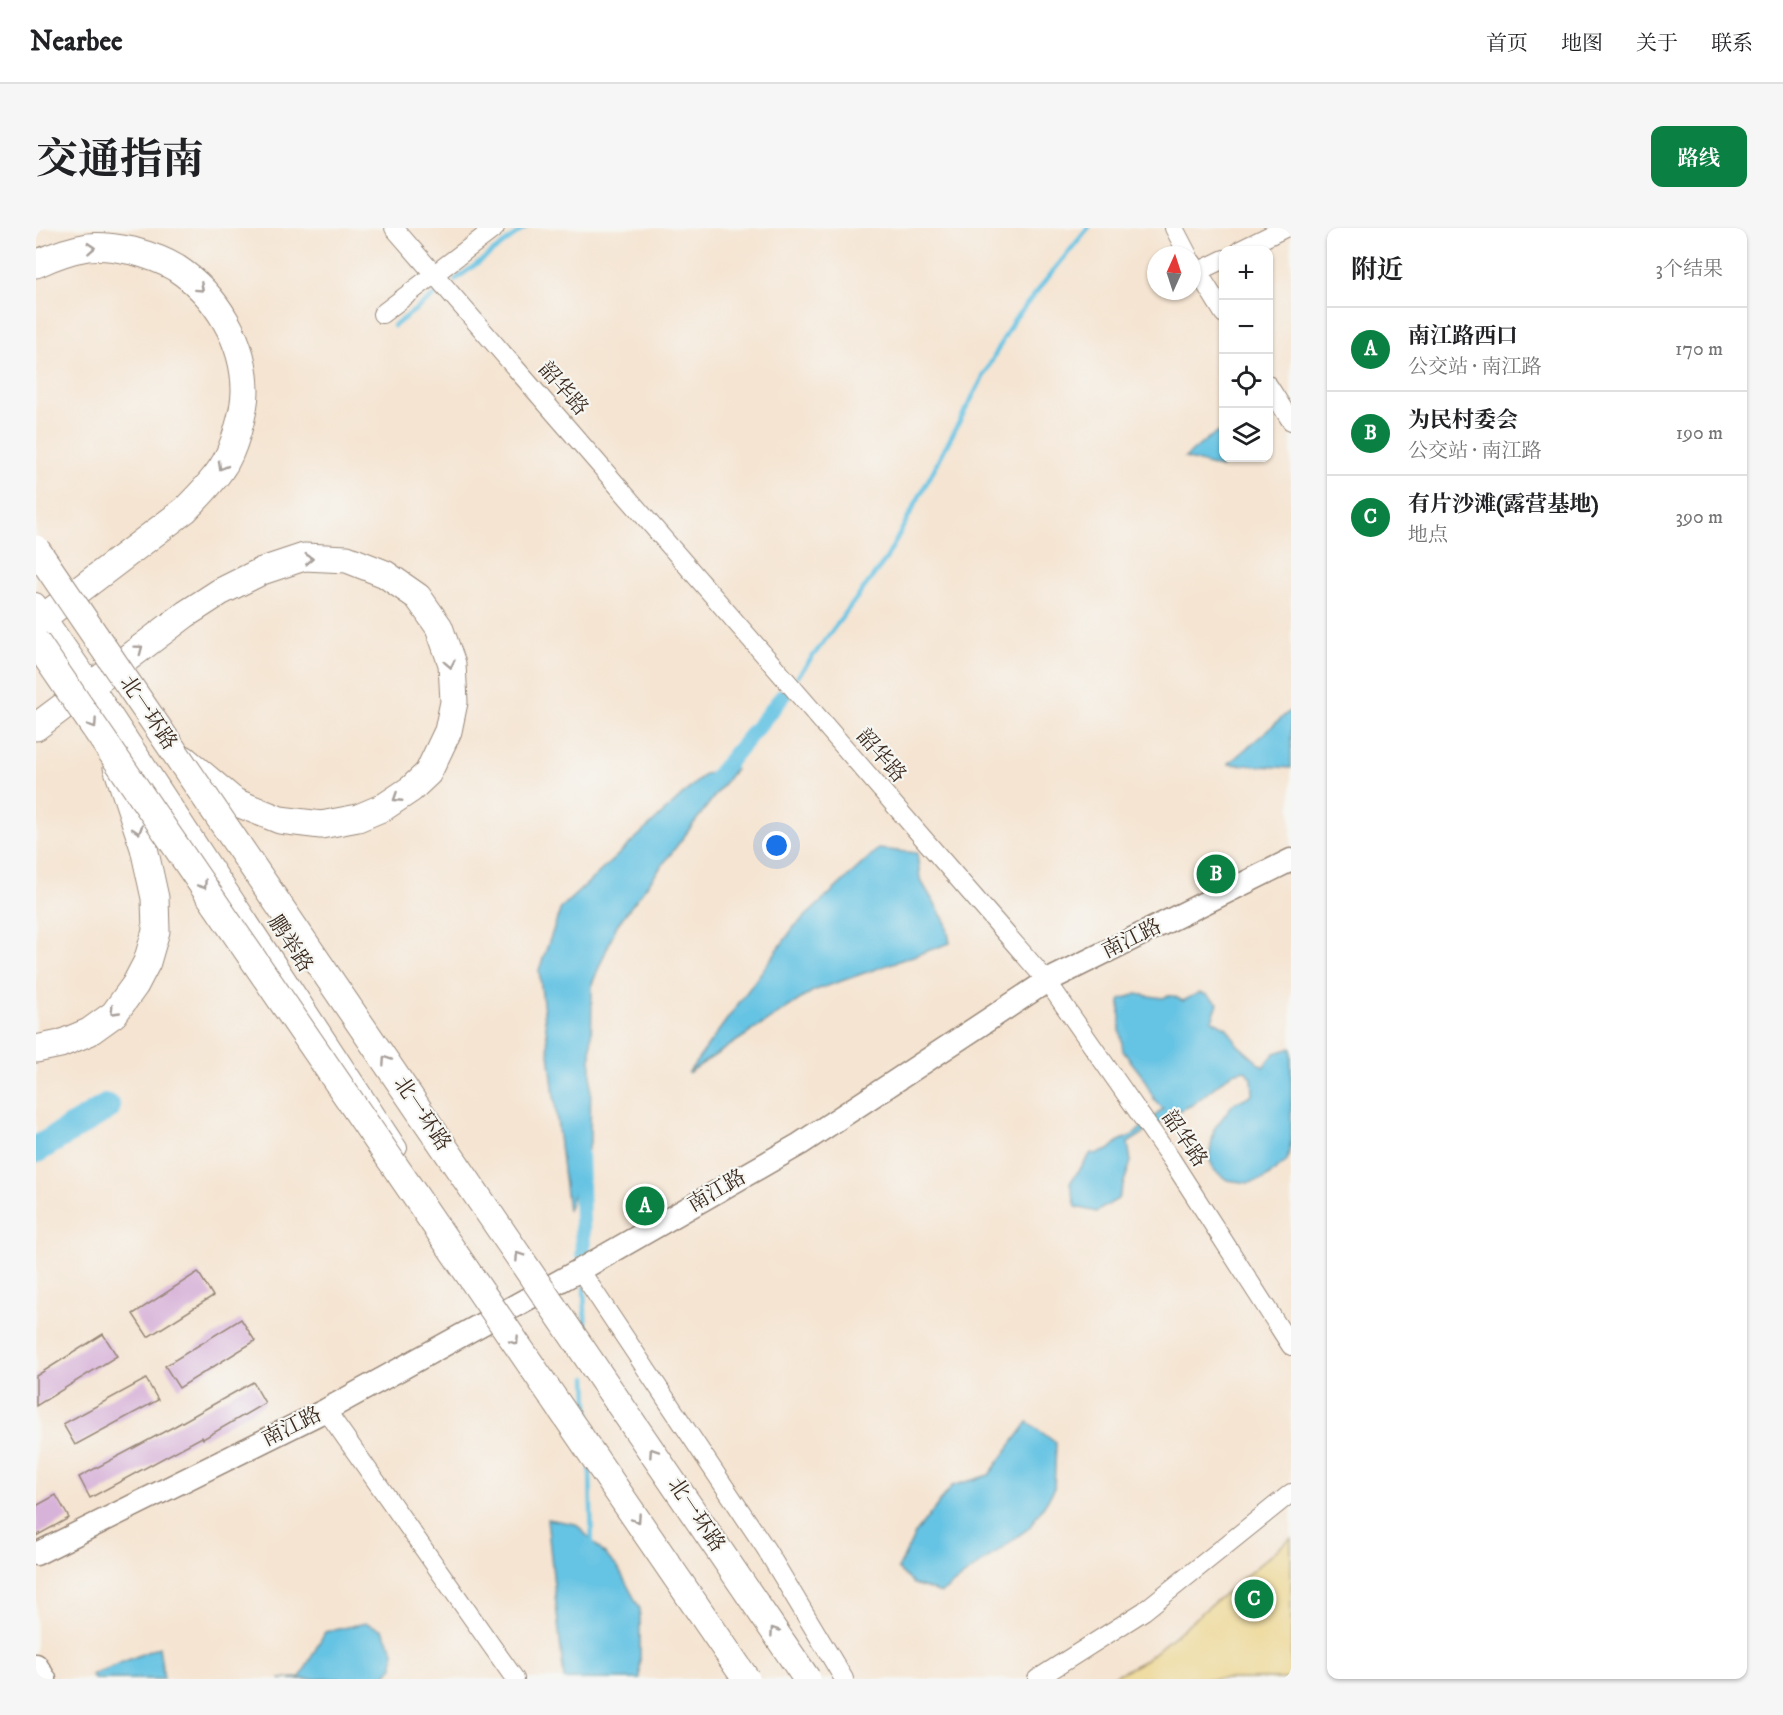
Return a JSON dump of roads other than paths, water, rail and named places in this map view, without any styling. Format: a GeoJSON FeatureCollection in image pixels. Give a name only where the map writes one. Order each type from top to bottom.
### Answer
{"type":"FeatureCollection","features":[{"type":"Feature","properties":{"kind":"highway"},"geometry":{"type":"LineString","coordinates":[[36,264],[56,255],[89,247],[119,248],[152,256],[175,268],[206,292],[224,317],[240,352],[245,391],[239,427],[223,468],[185,510],[39,614]]}},
{"type":"Feature","properties":{"kind":"highway","name":"北一环路"},"geometry":{"type":"LineString","coordinates":[[36,549],[807,1679]]}},
{"type":"Feature","properties":{"kind":"highway"},"geometry":{"type":"LineString","coordinates":[[36,727],[186,614],[220,592],[262,571],[304,557],[347,559],[385,574],[418,597],[439,627],[452,664],[454,702],[448,731],[428,773],[411,789],[384,807],[358,818],[321,825],[280,820],[235,802],[172,748]]}},
{"type":"Feature","properties":{"kind":"highway"},"geometry":{"type":"LineString","coordinates":[[36,642],[746,1679]]}},
{"type":"Feature","properties":{"kind":"highway"},"geometry":{"type":"LineString","coordinates":[[36,1048],[60,1044],[89,1032],[114,1014],[139,978],[147,962],[156,931],[155,898],[144,848],[113,754]]}},
{"type":"Feature","properties":{"kind":"main road","name":"南江路"},"geometry":{"type":"LineString","coordinates":[[36,1554],[326,1410],[506,1311],[800,1144],[1047,981],[1291,860]]}},
{"type":"Feature","properties":{"kind":"main road"},"geometry":{"type":"LineString","coordinates":[[36,1665],[45,1679]]}},
{"type":"Feature","properties":{"kind":"street","name":"韶华路"},"geometry":{"type":"LineString","coordinates":[[394,228],[1047,981],[1171,1159],[1291,1346]]}},
{"type":"Feature","properties":{"kind":"street"},"geometry":{"type":"LineString","coordinates":[[382,314],[495,228]]}},
{"type":"Feature","properties":{"kind":"street"},"geometry":{"type":"LineString","coordinates":[[1174,228],[1183,246]]}},
{"type":"Feature","properties":{"kind":"street"},"geometry":{"type":"LineString","coordinates":[[1248,246],[1285,228]]}},
{"type":"Feature","properties":{"kind":"street"},"geometry":{"type":"LineString","coordinates":[[1201,265],[1219,260]]}},
{"type":"Feature","properties":{"kind":"street"},"geometry":{"type":"LineString","coordinates":[[1201,277],[1219,306]]}},
{"type":"Feature","properties":{"kind":"street"},"geometry":{"type":"LineString","coordinates":[[1273,392],[1291,421]]}},
{"type":"Feature","properties":{"kind":"street","name":"鹏举路"},"geometry":{"type":"LineString","coordinates":[[39,614],[93,684],[506,1311]]}},
{"type":"Feature","properties":{"kind":"street"},"geometry":{"type":"LineString","coordinates":[[580,1270],[766,1549],[844,1679]]}},
{"type":"Feature","properties":{"kind":"street"},"geometry":{"type":"LineString","coordinates":[[326,1410],[515,1679]]}},
{"type":"Feature","properties":{"kind":"street"},"geometry":{"type":"LineString","coordinates":[[1037,1679],[1144,1611],[1291,1493]]}},
{"type":"Feature","properties":{"kind":"water"},"geometry":{"type":"Polygon","coordinates":[[[1219,432],[1219,462],[1230,462],[1220,468],[1185,458],[1208,438],[1219,432]]]}},
{"type":"Feature","properties":{"kind":"water"},"geometry":{"type":"Polygon","coordinates":[[[1291,710],[1291,768],[1228,764],[1291,710]]]}},
{"type":"Feature","properties":{"kind":"water"},"geometry":{"type":"Polygon","coordinates":[[[735,769],[617,925],[592,984],[590,1143],[568,1211],[539,970],[561,908],[705,774],[735,769]]]}},
{"type":"Feature","properties":{"kind":"water"},"geometry":{"type":"Polygon","coordinates":[[[878,849],[917,853],[920,879],[946,923],[950,943],[813,991],[688,1073],[794,927],[878,849]]]}},
{"type":"Feature","properties":{"kind":"water"},"geometry":{"type":"Polygon","coordinates":[[[1198,993],[1205,994],[1218,1003],[1212,1020],[1227,1028],[1237,1044],[1263,1067],[1275,1053],[1291,1048],[1291,1141],[1287,1161],[1264,1179],[1249,1183],[1227,1180],[1214,1170],[1209,1158],[1214,1129],[1233,1104],[1253,1094],[1252,1078],[1245,1070],[1232,1073],[1192,1105],[1176,1112],[1128,1143],[1131,1162],[1118,1199],[1096,1212],[1076,1207],[1070,1183],[1091,1153],[1097,1154],[1109,1150],[1119,1141],[1133,1135],[1163,1109],[1123,1051],[1120,1000],[1136,994],[1163,998],[1171,996],[1183,1001],[1198,993]]]}},
{"type":"Feature","properties":{"kind":"water"},"geometry":{"type":"Polygon","coordinates":[[[1028,1422],[1056,1443],[1054,1490],[1029,1528],[941,1593],[914,1584],[898,1569],[915,1534],[952,1486],[989,1475],[1028,1422]]]}},
{"type":"Feature","properties":{"kind":"water"},"geometry":{"type":"Polygon","coordinates":[[[547,1519],[576,1524],[618,1568],[640,1609],[640,1679],[564,1679],[547,1519]]]}},
{"type":"Feature","properties":{"kind":"water"},"geometry":{"type":"Polygon","coordinates":[[[366,1623],[383,1630],[394,1651],[393,1667],[381,1679],[279,1679],[300,1678],[325,1632],[366,1623]]]}},
{"type":"Feature","properties":{"kind":"water"},"geometry":{"type":"Polygon","coordinates":[[[159,1647],[164,1679],[94,1679],[91,1675],[159,1647]]]}},
{"type":"Feature","properties":{"kind":"waterway"},"geometry":{"type":"LineString","coordinates":[[455,280],[525,228]]}},
{"type":"Feature","properties":{"kind":"waterway"},"geometry":{"type":"LineString","coordinates":[[798,676],[886,559],[1013,321],[1088,228]]}},
{"type":"Feature","properties":{"kind":"waterway"},"geometry":{"type":"LineString","coordinates":[[394,326],[435,295]]}},
{"type":"Feature","properties":{"kind":"waterway"},"geometry":{"type":"LineString","coordinates":[[707,788],[783,696]]}},
{"type":"Feature","properties":{"kind":"waterway"},"geometry":{"type":"LineString","coordinates":[[36,1150],[107,1107]]}},
{"type":"Feature","properties":{"kind":"waterway"},"geometry":{"type":"LineString","coordinates":[[580,1152],[583,1254]]}},
{"type":"Feature","properties":{"kind":"waterway"},"geometry":{"type":"LineString","coordinates":[[584,1287],[586,1336]]}},
{"type":"Feature","properties":{"kind":"waterway"},"geometry":{"type":"LineString","coordinates":[[587,1377],[589,1429]]}},
{"type":"Feature","properties":{"kind":"waterway"},"geometry":{"type":"LineString","coordinates":[[590,1470],[592,1546]]}},
{"type":"Feature","properties":{"kind":"place","name":"为民村委会"},"geometry":{"type":"Point","coordinates":[1216,874]}},
{"type":"Feature","properties":{"kind":"place","name":"南江路西口"},"geometry":{"type":"Point","coordinates":[645,1206]}},
{"type":"Feature","properties":{"kind":"place","name":"有片沙滩(露营基地)"},"geometry":{"type":"Point","coordinates":[1254,1599]}}]}
